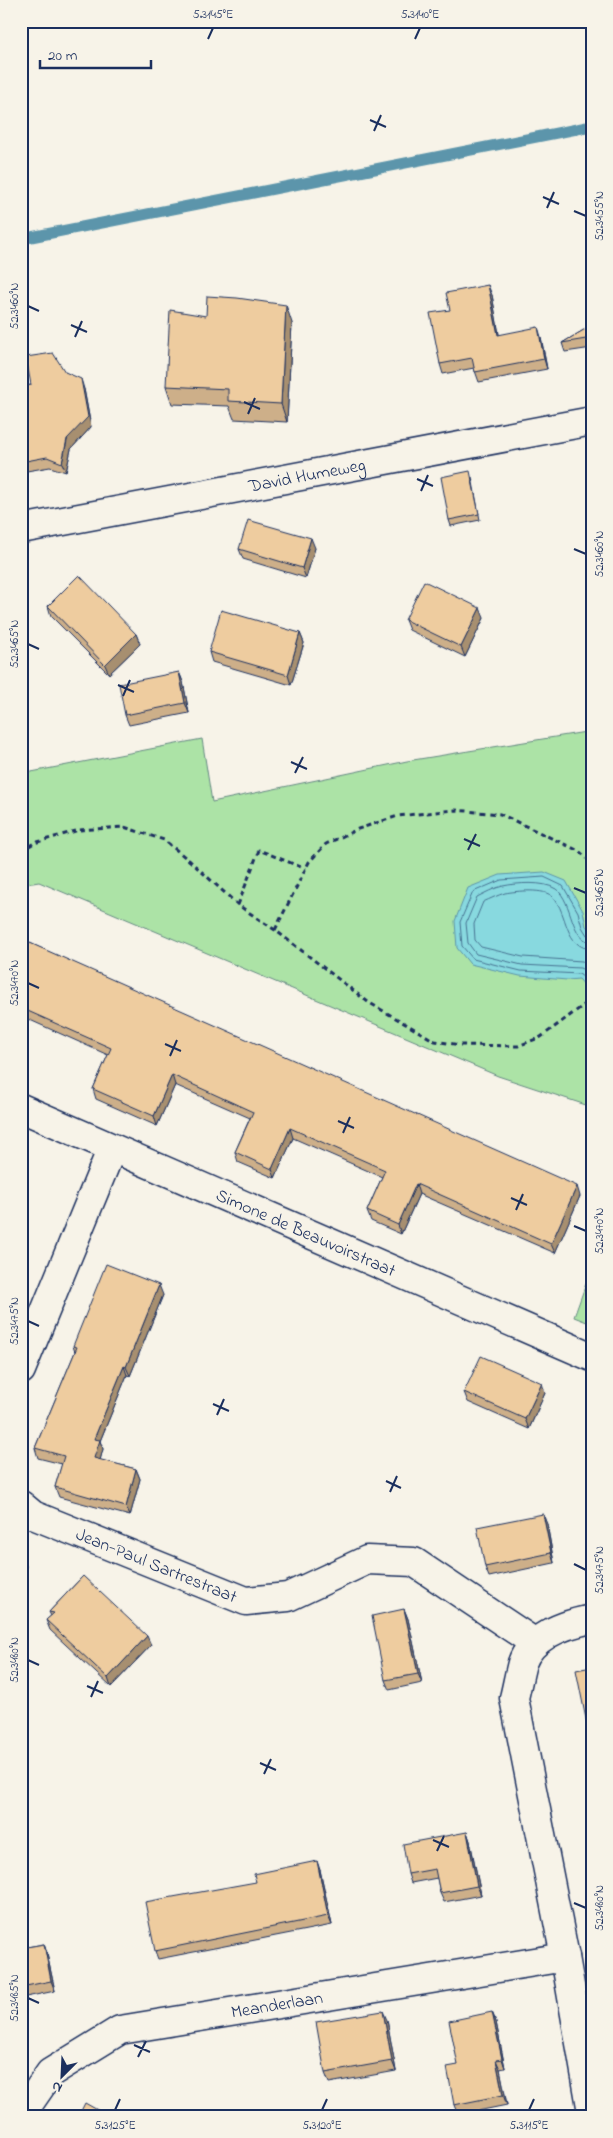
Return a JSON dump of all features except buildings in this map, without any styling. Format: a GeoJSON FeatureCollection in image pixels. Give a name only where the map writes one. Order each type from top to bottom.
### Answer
{"type":"FeatureCollection","features":[{"type":"Feature","properties":{"kind":"street","name":"David Humeweg"},"geometry":{"type":"LineString","coordinates":[[21,529],[592,421]]}},
{"type":"Feature","properties":{"kind":"street","name":"Simone de Beauvoirstraat"},"geometry":{"type":"LineString","coordinates":[[21,1108],[592,1357]]}},
{"type":"Feature","properties":{"kind":"street"},"geometry":{"type":"LineString","coordinates":[[21,1370],[112,1148]]}},
{"type":"Feature","properties":{"kind":"street","name":"Jean-Paul Sartrestraat"},"geometry":{"type":"LineString","coordinates":[[21,1505],[33,1515],[246,1601],[288,1597],[367,1560],[414,1562],[535,1643]]}},
{"type":"Feature","properties":{"kind":"street"},"geometry":{"type":"LineString","coordinates":[[592,1619],[557,1629],[535,1643],[523,1661],[514,1698],[565,1957],[592,2112]]}},
{"type":"Feature","properties":{"kind":"street","name":"Meanderlaan"},"geometry":{"type":"LineString","coordinates":[[21,2115],[50,2073],[120,2030],[565,1957]]}},
{"type":"Feature","properties":{"kind":"path"},"geometry":{"type":"LineString","coordinates":[[275,930],[309,862],[326,844],[398,816],[456,810],[500,814],[579,851],[592,863]]}},
{"type":"Feature","properties":{"kind":"path"},"geometry":{"type":"LineString","coordinates":[[21,851],[34,843],[79,830],[124,827],[164,840],[238,905],[275,930],[368,1002],[435,1041],[460,1045],[518,1046],[541,1037],[592,999]]}},
{"type":"Feature","properties":{"kind":"path"},"geometry":{"type":"LineString","coordinates":[[238,905],[259,850],[306,868]]}},
{"type":"Feature","properties":{"kind":"green space"},"geometry":{"type":"Polygon","coordinates":[[[592,731],[592,1107],[498,1076],[39,882],[21,885],[21,774],[202,739],[212,802],[407,761],[592,731]]]}},
{"type":"Feature","properties":{"kind":"green space"},"geometry":{"type":"Polygon","coordinates":[[[592,1267],[592,1324],[574,1317],[592,1267]]]}},
{"type":"Feature","properties":{"kind":"water"},"geometry":{"type":"Polygon","coordinates":[[[544,872],[566,881],[583,911],[586,926],[592,933],[592,984],[587,988],[579,979],[567,980],[520,976],[470,964],[457,948],[455,921],[468,888],[500,875],[544,872]]]}},
{"type":"Feature","properties":{"kind":"waterway"},"geometry":{"type":"LineString","coordinates":[[21,239],[592,126]]}}]}
